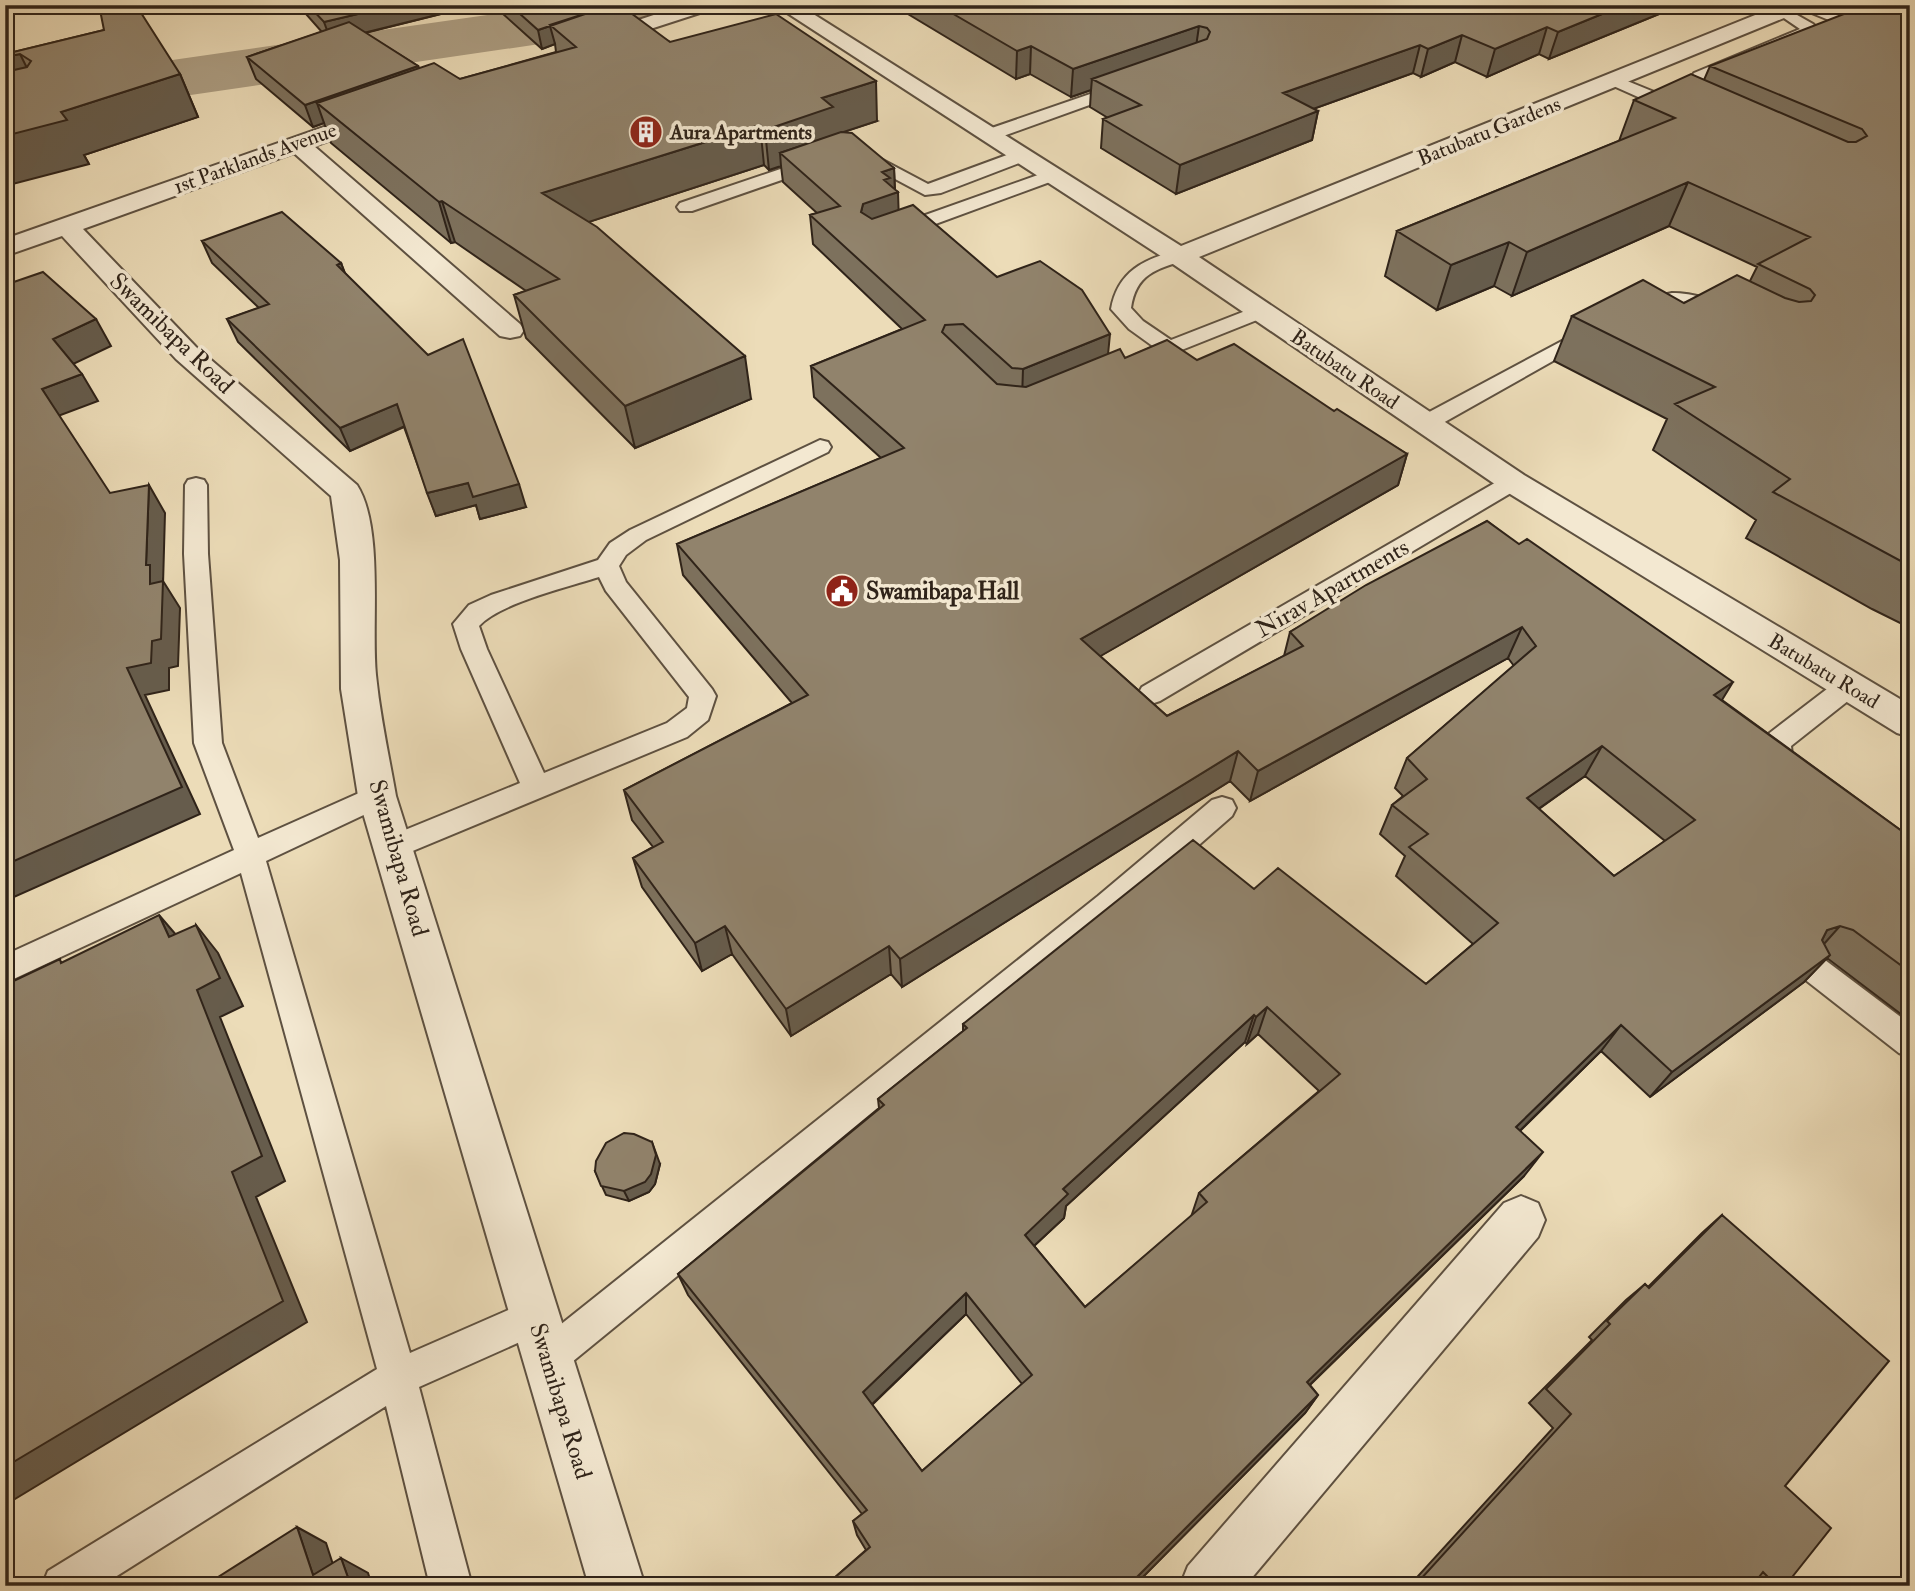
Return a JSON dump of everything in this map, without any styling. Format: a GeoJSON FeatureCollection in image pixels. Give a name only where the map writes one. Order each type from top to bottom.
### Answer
{"type":"FeatureCollection","features":[{"type":"Feature","properties":{"kind":"street"},"geometry":{"type":"LineString","coordinates":[[580,46],[705,5]]}},
{"type":"Feature","properties":{"kind":"street","name":"Batubatu Road"},"geometry":{"type":"LineString","coordinates":[[785,5],[1179,256],[1513,482],[1910,723]]}},
{"type":"Feature","properties":{"kind":"street","name":"Batubatu Gardens"},"geometry":{"type":"LineString","coordinates":[[1179,256],[1794,7]]}},
{"type":"Feature","properties":{"kind":"street","name":"1st Parklands Avenue"},"geometry":{"type":"LineString","coordinates":[[5,248],[395,108]]}},
{"type":"Feature","properties":{"kind":"street"},"geometry":{"type":"LineString","coordinates":[[297,143],[510,330]]}},
{"type":"Feature","properties":{"kind":"street","name":"Swamibapa Road"},"geometry":{"type":"LineString","coordinates":[[66,226],[186,353],[346,492],[354,515],[358,674],[377,796],[617,1586]]}},
{"type":"Feature","properties":{"kind":"street"},"geometry":{"type":"LineString","coordinates":[[1208,1586],[1521,1220]]}},
{"type":"Feature","properties":{"kind":"lane"},"geometry":{"type":"LineString","coordinates":[[1794,7],[1910,48]]}},
{"type":"Feature","properties":{"kind":"lane"},"geometry":{"type":"LineString","coordinates":[[1700,76],[1806,32],[1808,27],[1794,7]]}},
{"type":"Feature","properties":{"kind":"lane"},"geometry":{"type":"LineString","coordinates":[[989,135],[1144,80]]}},
{"type":"Feature","properties":{"kind":"lane"},"geometry":{"type":"LineString","coordinates":[[1615,81],[1700,118]]}},
{"type":"Feature","properties":{"kind":"lane"},"geometry":{"type":"LineString","coordinates":[[686,207],[835,156],[857,152],[870,156],[916,187],[925,190],[935,189],[1021,156]]}},
{"type":"Feature","properties":{"kind":"lane"},"geometry":{"type":"LineString","coordinates":[[873,240],[1052,175]]}},
{"type":"Feature","properties":{"kind":"lane"},"geometry":{"type":"LineString","coordinates":[[1169,348],[1136,325],[1121,309],[1123,290],[1135,275],[1155,263],[1179,256]]}},
{"type":"Feature","properties":{"kind":"lane"},"geometry":{"type":"LineString","coordinates":[[1426,424],[1655,300],[1679,297],[1695,301],[1743,324]]}},
{"type":"Feature","properties":{"kind":"lane"},"geometry":{"type":"LineString","coordinates":[[1121,369],[1260,312]]}},
{"type":"Feature","properties":{"kind":"lane"},"geometry":{"type":"LineString","coordinates":[[537,789],[474,649],[466,624],[478,611],[500,601],[607,566],[618,549],[638,535],[820,447]]}},
{"type":"Feature","properties":{"kind":"lane","name":"Nirav Apartments"},"geometry":{"type":"LineString","coordinates":[[1151,694],[1513,482]]}},
{"type":"Feature","properties":{"kind":"lane"},"geometry":{"type":"LineString","coordinates":[[196,485],[196,554],[208,743],[250,854],[398,1377],[451,1586]]}},
{"type":"Feature","properties":{"kind":"lane"},"geometry":{"type":"LineString","coordinates":[[393,846],[677,730],[699,713],[702,696],[615,585],[607,566]]}},
{"type":"Feature","properties":{"kind":"lane"},"geometry":{"type":"LineString","coordinates":[[1809,787],[1779,759],[1777,743],[1849,686]]}},
{"type":"Feature","properties":{"kind":"lane"},"geometry":{"type":"LineString","coordinates":[[5,970],[377,796]]}},
{"type":"Feature","properties":{"kind":"lane"},"geometry":{"type":"LineString","coordinates":[[548,1358],[1109,905],[1222,808]]}},
{"type":"Feature","properties":{"kind":"lane"},"geometry":{"type":"LineString","coordinates":[[1814,969],[1910,1043]]}},
{"type":"Feature","properties":{"kind":"lane"},"geometry":{"type":"LineString","coordinates":[[63,1586],[398,1377],[536,1316]]}},
{"type":"Feature","properties":{"kind":"building"},"geometry":{"type":"Polygon","coordinates":[[[99,5],[136,5],[180,74],[61,112],[67,120],[5,136],[5,72],[27,67],[31,61],[20,54],[5,57],[5,54],[104,30],[99,5]]]}},
{"type":"Feature","properties":{"kind":"building"},"geometry":{"type":"Polygon","coordinates":[[[308,5],[396,5],[324,22],[308,5]]]}},
{"type":"Feature","properties":{"kind":"building"},"geometry":{"type":"Polygon","coordinates":[[[510,5],[599,5],[603,8],[538,30],[510,5]]]}},
{"type":"Feature","properties":{"kind":"building"},"geometry":{"type":"Polygon","coordinates":[[[612,5],[620,5],[670,42],[776,14],[876,81],[822,98],[833,107],[765,130],[760,125],[542,193],[597,227],[745,356],[625,406],[514,295],[559,279],[442,201],[439,202],[317,103],[434,63],[460,79],[576,47],[550,25],[612,5]]]}},
{"type":"Feature","properties":{"kind":"building"},"geometry":{"type":"Polygon","coordinates":[[[938,5],[1624,5],[1558,32],[1547,27],[1495,49],[1462,35],[1428,49],[1420,45],[1283,93],[1318,111],[1180,165],[1103,119],[1141,105],[1092,79],[1207,39],[1210,32],[1207,28],[1199,26],[1073,69],[1031,46],[1017,51],[938,5]]]}},
{"type":"Feature","properties":{"kind":"building"},"geometry":{"type":"Polygon","coordinates":[[[1867,5],[1910,7],[1910,566],[1773,492],[1790,479],[1675,404],[1715,387],[1572,316],[1643,280],[1684,303],[1737,275],[1785,298],[1799,302],[1811,301],[1815,295],[1810,289],[1758,264],[1810,237],[1688,182],[1527,252],[1509,242],[1451,265],[1397,231],[1675,118],[1634,100],[1691,74],[1848,142],[1856,142],[1867,136],[1862,129],[1710,66],[1867,5]]]}},
{"type":"Feature","properties":{"kind":"building"},"geometry":{"type":"Polygon","coordinates":[[[349,22],[418,66],[305,105],[247,57],[349,22]]]}},
{"type":"Feature","properties":{"kind":"building"},"geometry":{"type":"Polygon","coordinates":[[[841,132],[852,133],[894,168],[882,172],[890,178],[884,180],[898,192],[863,204],[861,212],[872,219],[913,205],[997,277],[1040,261],[1082,290],[1110,334],[1023,369],[1012,368],[963,324],[945,325],[942,332],[997,384],[1026,387],[1120,349],[1125,358],[1167,340],[1197,360],[1234,344],[1334,411],[1337,409],[1407,454],[1081,639],[1167,716],[1303,646],[1290,632],[1366,585],[1487,521],[1519,544],[1527,539],[1733,682],[1714,695],[1910,837],[1910,972],[1853,930],[1840,926],[1827,930],[1822,940],[1830,955],[1672,1072],[1621,1025],[1516,1127],[1543,1152],[1307,1382],[1318,1395],[1128,1586],[825,1586],[870,1547],[853,1521],[867,1510],[678,1274],[884,1105],[878,1099],[967,1028],[963,1024],[1193,840],[1254,889],[1278,868],[1426,984],[1498,923],[1409,847],[1428,834],[1392,805],[1427,779],[1407,758],[1536,646],[1522,627],[1258,771],[1238,751],[900,959],[889,946],[786,1009],[725,926],[695,943],[633,858],[663,842],[624,790],[808,695],[677,544],[904,448],[811,366],[925,320],[810,215],[840,206],[780,153],[841,132]],[[1602,746],[1527,798],[1614,876],[1695,820],[1602,746]],[[1267,1007],[1256,1017],[1254,1015],[1063,1189],[1068,1194],[1025,1235],[1085,1307],[1207,1202],[1199,1193],[1340,1074],[1267,1007]],[[966,1293],[863,1392],[922,1471],[1032,1375],[966,1293]]]}},
{"type":"Feature","properties":{"kind":"building"},"geometry":{"type":"Polygon","coordinates":[[[282,212],[341,263],[337,265],[428,355],[463,339],[519,484],[473,497],[468,483],[427,493],[397,404],[340,428],[227,319],[269,304],[202,241],[282,212]]]}},
{"type":"Feature","properties":{"kind":"building"},"geometry":{"type":"Polygon","coordinates":[[[43,272],[96,319],[53,339],[82,374],[42,389],[110,493],[149,485],[146,565],[150,565],[150,584],[163,581],[161,639],[152,641],[151,663],[127,668],[182,787],[5,865],[5,285],[43,272]]]}},
{"type":"Feature","properties":{"kind":"building"},"geometry":{"type":"Polygon","coordinates":[[[159,915],[169,937],[196,925],[220,978],[197,990],[262,1156],[232,1172],[283,1301],[5,1467],[5,985],[60,959],[61,963],[159,915]]]}},
{"type":"Feature","properties":{"kind":"building"},"geometry":{"type":"Polygon","coordinates":[[[624,1133],[634,1134],[652,1142],[656,1155],[651,1174],[645,1182],[624,1191],[601,1186],[595,1171],[596,1161],[606,1143],[624,1133]]]}},
{"type":"Feature","properties":{"kind":"building"},"geometry":{"type":"Polygon","coordinates":[[[1722,1215],[1889,1361],[1785,1486],[1831,1528],[1785,1586],[1777,1586],[1763,1572],[1752,1586],[1419,1586],[1419,1581],[1571,1414],[1546,1389],[1610,1324],[1607,1321],[1645,1284],[1649,1288],[1722,1215]]]}},
{"type":"Feature","properties":{"kind":"building"},"geometry":{"type":"Polygon","coordinates":[[[297,1527],[313,1575],[341,1558],[351,1586],[204,1586],[297,1527]]]}},
{"type":"Feature","properties":{"kind":"waterway"},"geometry":{"type":"LineString","coordinates":[[5,103],[540,27],[625,5]]}},
{"type":"Feature","properties":{"kind":"place","name":"Aura Apartments"},"geometry":{"type":"Point","coordinates":[646,132]}},
{"type":"Feature","properties":{"kind":"place","name":"Swamibapa Hall"},"geometry":{"type":"Point","coordinates":[842,591]}}]}
